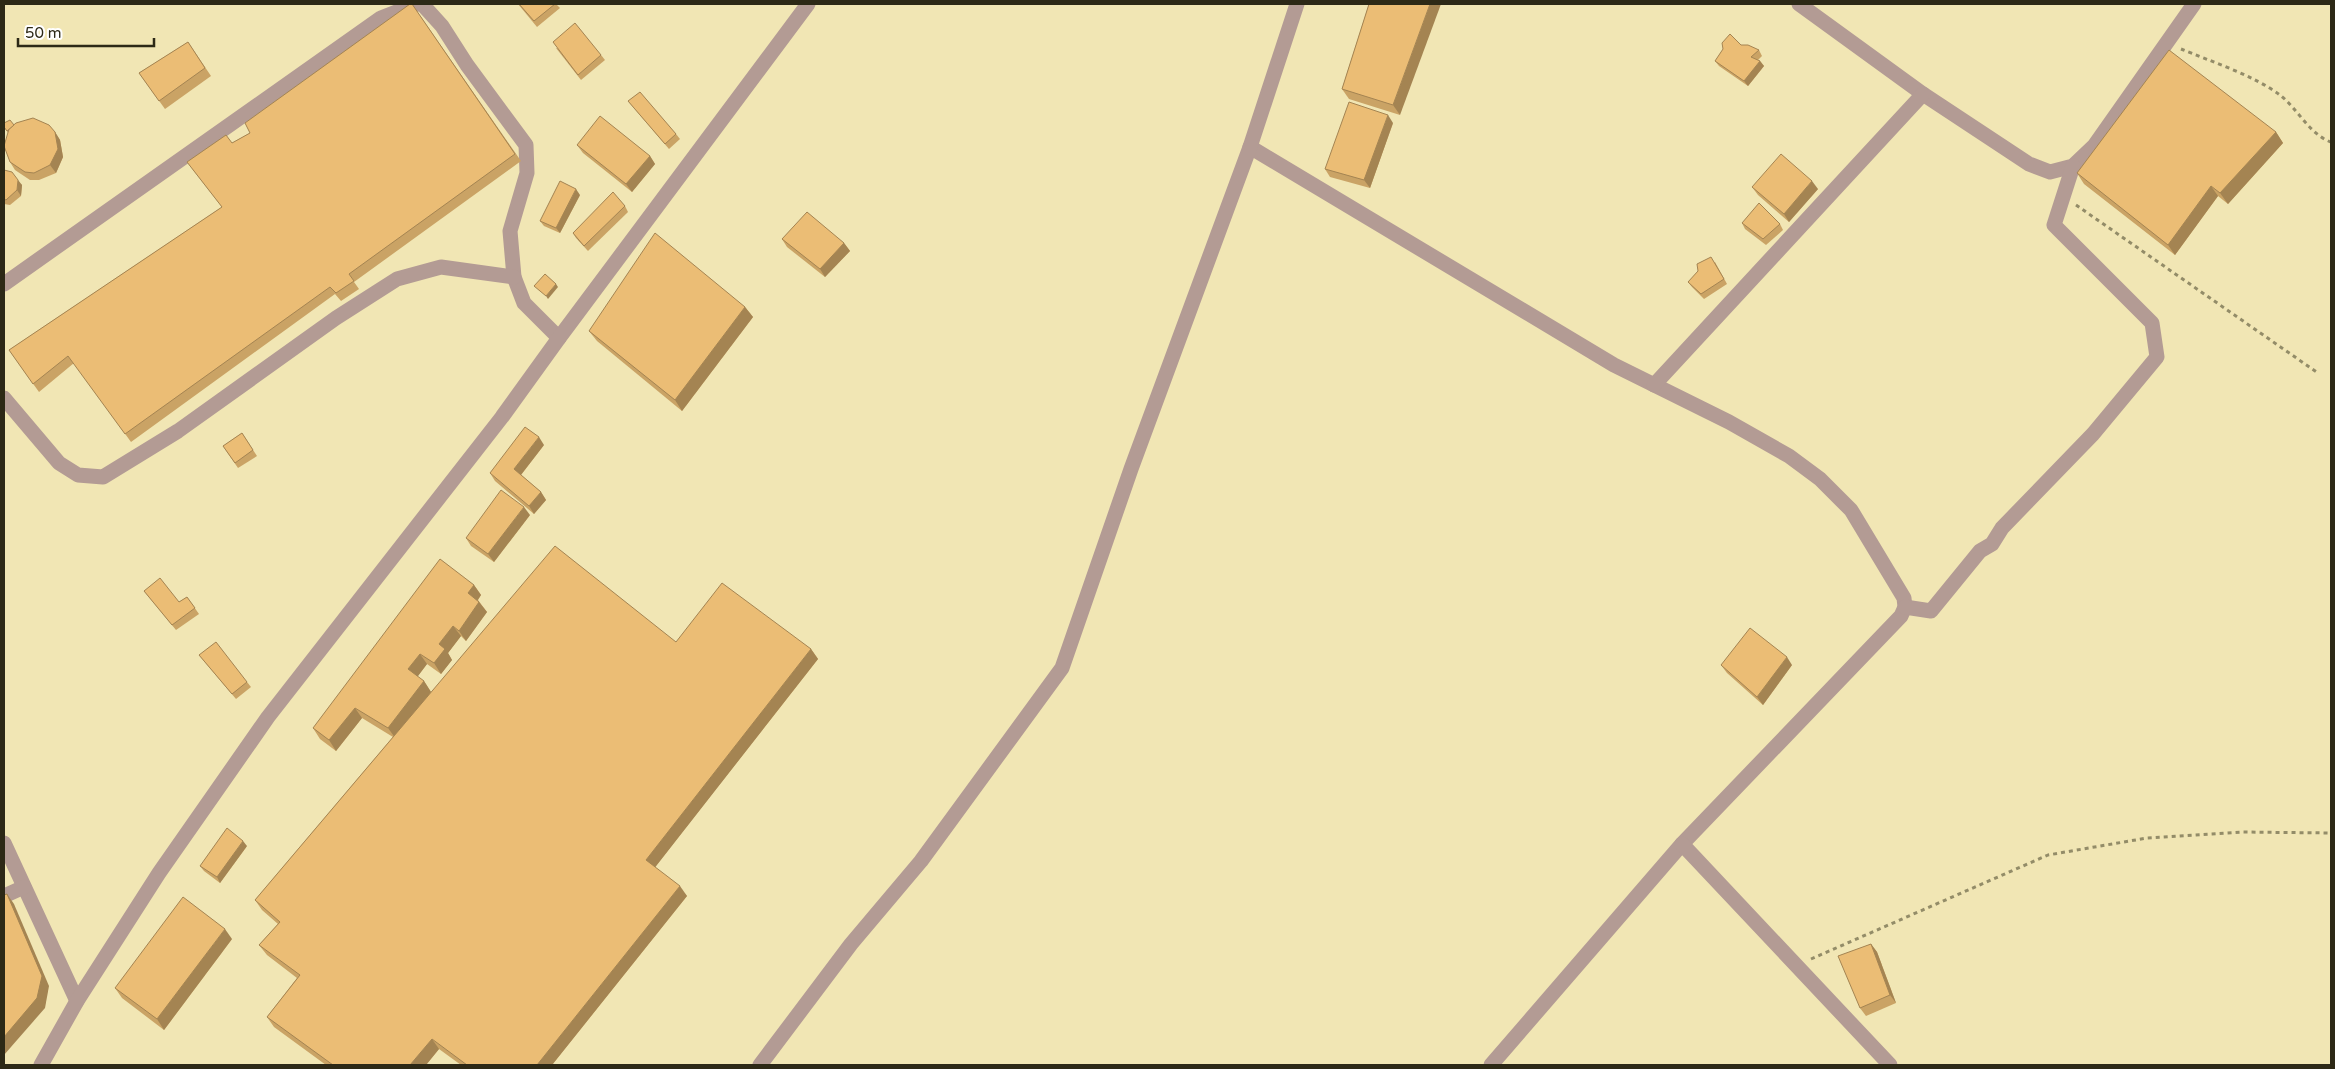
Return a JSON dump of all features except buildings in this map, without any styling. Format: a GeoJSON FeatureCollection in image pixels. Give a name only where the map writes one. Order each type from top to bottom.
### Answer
{"type":"FeatureCollection","features":[{"type":"Feature","properties":{"kind":"street"},"geometry":{"type":"LineString","coordinates":[[4,284],[381,18],[417,4]]}},
{"type":"Feature","properties":{"kind":"street"},"geometry":{"type":"LineString","coordinates":[[422,4],[442,26],[526,145],[526,173],[510,232],[514,277],[524,303],[559,338]]}},
{"type":"Feature","properties":{"kind":"street"},"geometry":{"type":"LineString","coordinates":[[41,1065],[77,1001],[159,873],[268,717],[502,417],[808,4]]}},
{"type":"Feature","properties":{"kind":"street"},"geometry":{"type":"LineString","coordinates":[[760,1065],[851,944],[921,861],[1062,668],[1131,469],[1250,147],[1297,4]]}},
{"type":"Feature","properties":{"kind":"street"},"geometry":{"type":"LineString","coordinates":[[1799,4],[1923,94],[2029,164],[2050,172],[2074,166]]}},
{"type":"Feature","properties":{"kind":"street"},"geometry":{"type":"LineString","coordinates":[[1906,607],[1931,611],[1980,551],[1992,544],[2002,528],[2093,434],[2157,357],[2152,323],[2054,224],[2074,166],[2094,146],[2194,4]]}},
{"type":"Feature","properties":{"kind":"street"},"geometry":{"type":"LineString","coordinates":[[1654,384],[1923,94]]}},
{"type":"Feature","properties":{"kind":"street"},"geometry":{"type":"LineString","coordinates":[[1250,147],[1614,365],[1729,422],[1780,451],[1820,479],[1851,510],[1904,598],[1906,607],[1902,616],[1682,844],[1491,1065]]}},
{"type":"Feature","properties":{"kind":"street"},"geometry":{"type":"LineString","coordinates":[[4,398],[59,463],[78,475],[102,477],[178,432],[336,318],[397,279],[441,267],[514,277]]}},
{"type":"Feature","properties":{"kind":"street"},"geometry":{"type":"LineString","coordinates":[[4,843],[77,1001]]}},
{"type":"Feature","properties":{"kind":"street"},"geometry":{"type":"LineString","coordinates":[[1682,844],[1890,1065]]}},
{"type":"Feature","properties":{"kind":"street"},"geometry":{"type":"LineString","coordinates":[[4,896],[24,886]]}},
{"type":"Feature","properties":{"kind":"path"},"geometry":{"type":"LineString","coordinates":[[2167,42],[2243,75],[2279,95],[2311,126],[2331,142]]}},
{"type":"Feature","properties":{"kind":"path"},"geometry":{"type":"LineString","coordinates":[[2063,197],[2318,372]]}},
{"type":"Feature","properties":{"kind":"path"},"geometry":{"type":"LineString","coordinates":[[1797,965],[2048,855],[2147,838],[2242,832],[2331,833]]}}]}
